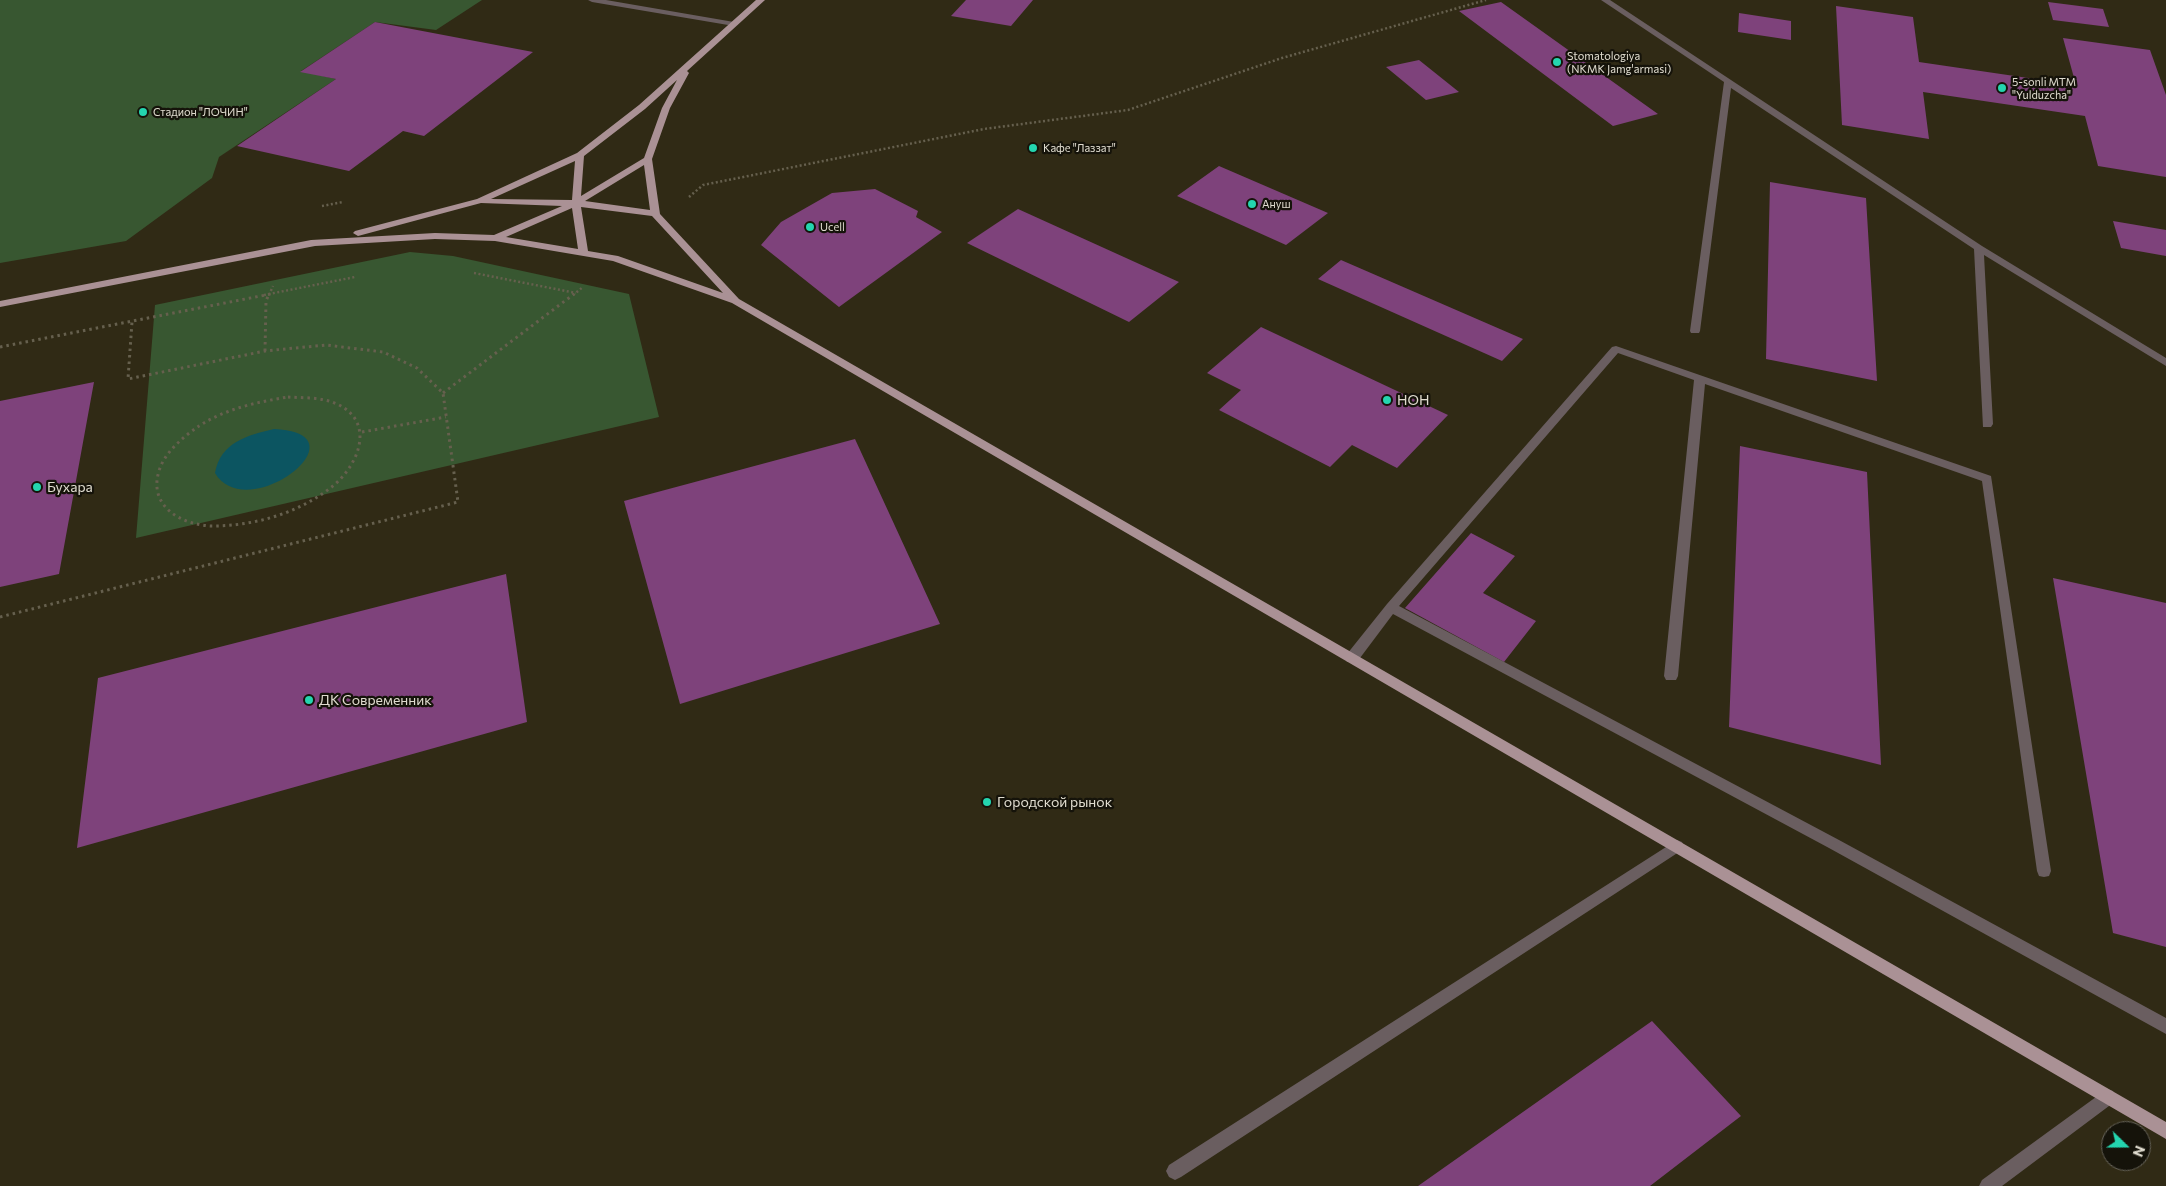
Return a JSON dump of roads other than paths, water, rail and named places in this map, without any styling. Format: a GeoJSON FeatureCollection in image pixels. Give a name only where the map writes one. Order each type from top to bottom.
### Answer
{"type":"FeatureCollection","features":[{"type":"Feature","properties":{"kind":"main road"},"geometry":{"type":"LineString","coordinates":[[0,304],[311,244],[480,202],[580,155],[642,107],[761,0]]}},
{"type":"Feature","properties":{"kind":"main road"},"geometry":{"type":"LineString","coordinates":[[692,61],[666,108],[648,159],[658,218],[736,301]]}},
{"type":"Feature","properties":{"kind":"main road"},"geometry":{"type":"LineString","coordinates":[[580,155],[576,202],[583,252]]}},
{"type":"Feature","properties":{"kind":"main road"},"geometry":{"type":"LineString","coordinates":[[495,238],[576,202],[648,159]]}},
{"type":"Feature","properties":{"kind":"main road"},"geometry":{"type":"LineString","coordinates":[[480,202],[576,202],[658,218]]}},
{"type":"Feature","properties":{"kind":"main road"},"geometry":{"type":"LineString","coordinates":[[311,244],[435,236],[495,238],[615,258],[736,301],[2166,1131]]}},
{"type":"Feature","properties":{"kind":"street"},"geometry":{"type":"LineString","coordinates":[[592,0],[734,24]]}},
{"type":"Feature","properties":{"kind":"street"},"geometry":{"type":"LineString","coordinates":[[1605,0],[1980,248],[2166,362]]}},
{"type":"Feature","properties":{"kind":"street"},"geometry":{"type":"LineString","coordinates":[[1695,331],[1728,82]]}},
{"type":"Feature","properties":{"kind":"street"},"geometry":{"type":"LineString","coordinates":[[1980,248],[1987,424]]}},
{"type":"Feature","properties":{"kind":"street"},"geometry":{"type":"LineString","coordinates":[[1352,658],[1391,607],[1616,349],[1987,479],[2044,871]]}},
{"type":"Feature","properties":{"kind":"street"},"geometry":{"type":"LineString","coordinates":[[1670,676],[1700,378]]}},
{"type":"Feature","properties":{"kind":"street"},"geometry":{"type":"LineString","coordinates":[[1391,607],[1834,844],[2166,1026]]}},
{"type":"Feature","properties":{"kind":"street"},"geometry":{"type":"LineString","coordinates":[[1175,1171],[1677,846]]}},
{"type":"Feature","properties":{"kind":"street"},"geometry":{"type":"LineString","coordinates":[[1988,1186],[2107,1097]]}},
{"type":"Feature","properties":{"kind":"water"},"geometry":{"type":"Polygon","coordinates":[[[274,429],[300,434],[309,445],[306,459],[292,473],[273,484],[251,489],[231,487],[215,473],[218,463],[229,447],[254,434],[274,429]]]}},
{"type":"Feature","properties":{"kind":"place","name":"Stomatologiya (NKMK Jamg'armasi)"},"geometry":{"type":"Point","coordinates":[1557,62]}},
{"type":"Feature","properties":{"kind":"place","name":"5-sonli MTM \"Yulduzcha\""},"geometry":{"type":"Point","coordinates":[2002,88]}},
{"type":"Feature","properties":{"kind":"place","name":"Стадион \"ЛОЧИН\""},"geometry":{"type":"Point","coordinates":[143,112]}},
{"type":"Feature","properties":{"kind":"place","name":"Кафе \"Лаззат\""},"geometry":{"type":"Point","coordinates":[1033,148]}},
{"type":"Feature","properties":{"kind":"place","name":"Ануш"},"geometry":{"type":"Point","coordinates":[1252,204]}},
{"type":"Feature","properties":{"kind":"place","name":"Ucell"},"geometry":{"type":"Point","coordinates":[810,227]}},
{"type":"Feature","properties":{"kind":"place","name":"НОН"},"geometry":{"type":"Point","coordinates":[1387,400]}},
{"type":"Feature","properties":{"kind":"place","name":"Бухара"},"geometry":{"type":"Point","coordinates":[37,487]}},
{"type":"Feature","properties":{"kind":"place","name":"ДК Современник"},"geometry":{"type":"Point","coordinates":[309,700]}},
{"type":"Feature","properties":{"kind":"place","name":"Городской рынок"},"geometry":{"type":"Point","coordinates":[987,802]}}]}
